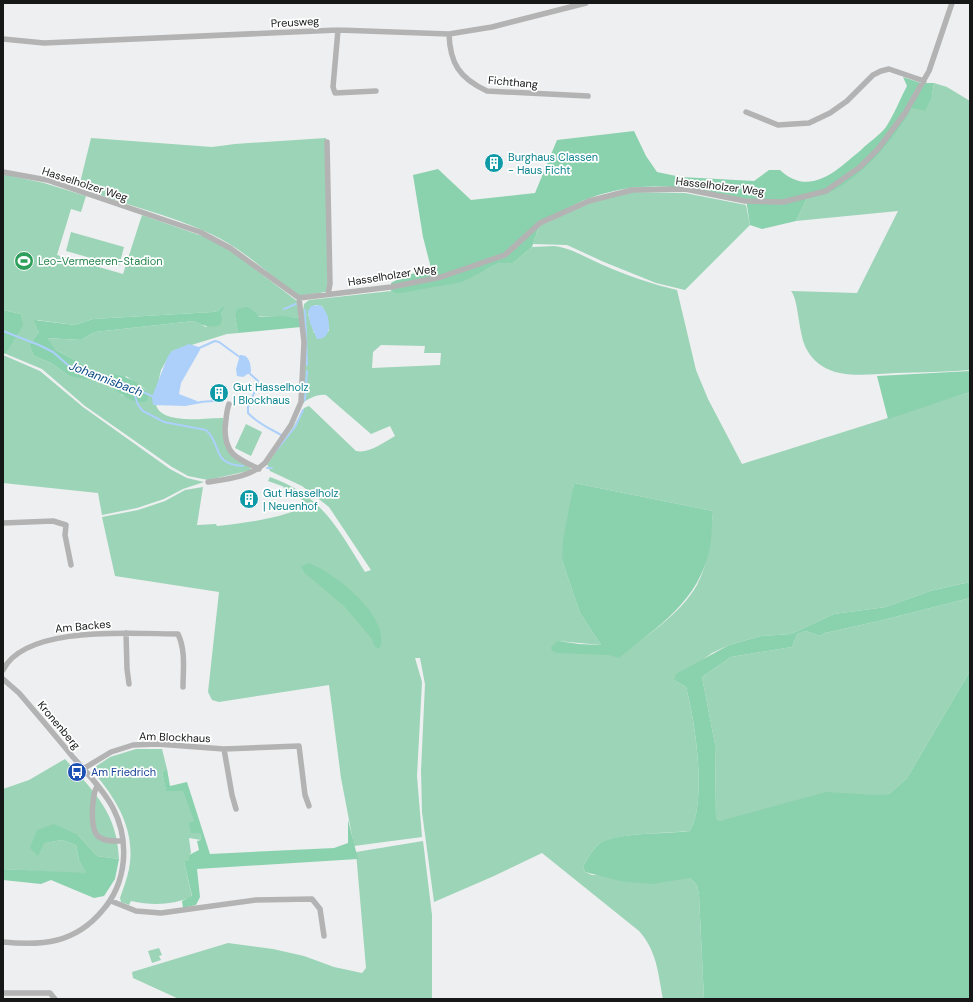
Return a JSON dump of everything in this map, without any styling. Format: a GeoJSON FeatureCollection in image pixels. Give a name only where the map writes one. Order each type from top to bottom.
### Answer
{"type":"FeatureCollection","features":[{"type":"Feature","properties":{"kind":"street","name":"Preusweg"},"geometry":{"type":"LineString","coordinates":[[3,39],[44,43],[338,30],[449,34],[492,27],[586,3]]}},
{"type":"Feature","properties":{"kind":"street","name":"Hasselholzer Weg"},"geometry":{"type":"LineString","coordinates":[[3,172],[47,180],[200,232],[230,248],[299,298],[391,287],[441,277],[505,255],[540,223],[589,201],[632,190],[685,189],[745,201],[783,202],[826,191],[850,176],[878,149],[905,112],[924,81],[936,53],[952,3]]}},
{"type":"Feature","properties":{"kind":"street"},"geometry":{"type":"LineString","coordinates":[[338,30],[333,86],[335,93],[376,91]]}},
{"type":"Feature","properties":{"kind":"street","name":"Fichthang"},"geometry":{"type":"LineString","coordinates":[[449,34],[450,50],[455,66],[464,77],[487,91],[588,96]]}},
{"type":"Feature","properties":{"kind":"street"},"geometry":{"type":"LineString","coordinates":[[746,112],[778,125],[809,123],[830,114],[847,102],[873,75],[881,71],[889,70],[924,81]]}},
{"type":"Feature","properties":{"kind":"street"},"geometry":{"type":"LineString","coordinates":[[327,142],[330,284],[328,294]]}},
{"type":"Feature","properties":{"kind":"street"},"geometry":{"type":"LineString","coordinates":[[208,482],[247,474],[259,469],[265,463],[291,425],[301,402],[304,342],[299,298]]}},
{"type":"Feature","properties":{"kind":"street"},"geometry":{"type":"LineString","coordinates":[[229,404],[226,417],[225,439],[228,447],[234,456],[259,469]]}},
{"type":"Feature","properties":{"kind":"street"},"geometry":{"type":"LineString","coordinates":[[3,523],[53,521],[66,525],[66,535],[71,565]]}},
{"type":"Feature","properties":{"kind":"street","name":"Am Backes"},"geometry":{"type":"LineString","coordinates":[[3,670],[21,652],[30,646],[50,639],[126,633],[178,634],[182,642],[183,687]]}},
{"type":"Feature","properties":{"kind":"street","name":"Am Backes"},"geometry":{"type":"LineString","coordinates":[[126,633],[126,669],[129,684]]}},
{"type":"Feature","properties":{"kind":"street","name":"Kronenberg"},"geometry":{"type":"LineString","coordinates":[[3,679],[19,693],[97,786],[113,808],[119,821],[123,841],[122,875],[111,901],[95,920],[85,928],[58,940],[28,944],[3,942]]}},
{"type":"Feature","properties":{"kind":"street","name":"Am Blockhaus"},"geometry":{"type":"LineString","coordinates":[[83,769],[110,752],[133,745],[157,744],[224,749],[299,746],[305,794],[309,806]]}},
{"type":"Feature","properties":{"kind":"street","name":"Am Blockhaus"},"geometry":{"type":"LineString","coordinates":[[224,749],[236,809]]}},
{"type":"Feature","properties":{"kind":"street"},"geometry":{"type":"LineString","coordinates":[[97,786],[93,800],[94,831],[98,836],[107,841],[123,841]]}},
{"type":"Feature","properties":{"kind":"street"},"geometry":{"type":"LineString","coordinates":[[111,901],[136,911],[162,913],[256,900],[312,899],[320,909],[324,936]]}},
{"type":"Feature","properties":{"kind":"street"},"geometry":{"type":"LineString","coordinates":[[3,993],[50,993],[55,999]]}},
{"type":"Feature","properties":{"kind":"green space"},"geometry":{"type":"Polygon","coordinates":[[[903,77],[921,83],[934,83],[932,96],[925,111],[912,108],[896,133],[865,168],[841,186],[828,193],[807,198],[796,221],[762,229],[750,225],[746,199],[706,191],[668,187],[630,188],[590,198],[570,207],[539,226],[532,247],[513,263],[499,263],[462,282],[395,294],[391,291],[391,283],[402,277],[431,268],[423,237],[413,175],[438,169],[471,200],[535,193],[557,140],[634,131],[646,156],[657,172],[681,177],[754,181],[769,170],[780,170],[791,178],[802,182],[812,181],[823,178],[842,166],[886,127],[907,86],[903,77]]]}},
{"type":"Feature","properties":{"kind":"green space"},"geometry":{"type":"Polygon","coordinates":[[[934,83],[947,87],[970,101],[970,370],[866,375],[842,374],[835,372],[819,364],[812,358],[807,350],[802,335],[796,302],[791,291],[857,293],[898,211],[796,221],[807,198],[881,150],[912,108],[932,96],[934,83]]]}},
{"type":"Feature","properties":{"kind":"green space"},"geometry":{"type":"Polygon","coordinates":[[[91,138],[212,147],[326,138],[328,287],[326,292],[298,296],[234,247],[211,234],[179,221],[79,187],[91,138]]]}},
{"type":"Feature","properties":{"kind":"green space"},"geometry":{"type":"Polygon","coordinates":[[[3,174],[44,183],[86,196],[81,212],[71,209],[57,255],[123,274],[142,215],[208,238],[226,247],[297,301],[299,318],[235,316],[238,333],[227,334],[172,351],[161,370],[153,405],[156,405],[160,411],[175,418],[223,418],[225,443],[252,470],[208,480],[188,476],[172,467],[85,406],[42,369],[6,354],[22,325],[21,314],[3,310],[3,174]],[[225,304],[218,311],[213,312],[93,319],[75,325],[37,320],[39,332],[29,345],[34,356],[51,363],[69,376],[94,370],[56,350],[46,338],[81,340],[95,332],[194,321],[206,327],[221,314],[225,304]],[[126,376],[121,395],[130,398],[145,389],[126,376]]]}},
{"type":"Feature","properties":{"kind":"green space"},"geometry":{"type":"Polygon","coordinates":[[[632,192],[685,193],[746,205],[750,225],[685,290],[656,283],[567,245],[533,244],[539,226],[590,203],[632,192]]]}},
{"type":"Feature","properties":{"kind":"green space"},"geometry":{"type":"Polygon","coordinates":[[[71,232],[124,247],[119,266],[66,251],[71,232]]]}},
{"type":"Feature","properties":{"kind":"green space"},"geometry":{"type":"Polygon","coordinates":[[[532,247],[561,247],[630,276],[677,290],[696,370],[708,399],[742,464],[970,392],[970,582],[930,591],[886,607],[834,614],[791,634],[761,636],[729,645],[712,653],[674,680],[686,687],[697,750],[699,785],[698,800],[696,816],[690,831],[631,835],[608,840],[597,845],[583,866],[585,872],[592,875],[690,878],[697,885],[699,895],[704,999],[663,999],[653,954],[650,946],[639,931],[542,853],[434,902],[422,812],[421,771],[425,684],[420,658],[415,658],[422,682],[417,776],[422,837],[354,846],[341,778],[329,685],[219,702],[212,700],[208,692],[219,592],[115,576],[102,517],[138,510],[165,501],[185,490],[203,487],[197,525],[216,524],[217,526],[250,522],[271,518],[303,508],[305,502],[282,486],[268,481],[270,477],[288,485],[316,504],[336,527],[365,572],[371,570],[329,507],[302,486],[270,471],[267,464],[294,426],[304,408],[309,406],[356,451],[366,451],[395,436],[390,426],[371,434],[326,395],[310,398],[303,403],[304,304],[309,300],[391,291],[395,294],[485,270],[499,263],[513,263],[532,247]],[[315,305],[308,314],[314,333],[329,331],[327,316],[322,306],[315,305]],[[381,345],[373,352],[372,368],[440,365],[441,353],[424,353],[425,346],[381,345]],[[574,483],[562,560],[580,613],[601,645],[558,641],[619,657],[672,615],[690,596],[697,585],[707,558],[713,511],[574,483]]]}},
{"type":"Feature","properties":{"kind":"green space"},"geometry":{"type":"Polygon","coordinates":[[[226,303],[221,314],[222,320],[220,325],[216,326],[206,326],[194,321],[95,332],[81,340],[47,338],[56,350],[94,370],[95,372],[92,380],[69,376],[51,363],[34,356],[29,345],[39,332],[34,320],[75,325],[93,319],[213,312],[218,311],[226,303]]]}},
{"type":"Feature","properties":{"kind":"green space"},"geometry":{"type":"Polygon","coordinates":[[[248,307],[259,317],[281,316],[299,318],[301,327],[238,333],[235,316],[237,309],[248,307]]]}},
{"type":"Feature","properties":{"kind":"green space"},"geometry":{"type":"Polygon","coordinates":[[[3,310],[21,314],[23,325],[6,354],[3,353],[3,310]]]}},
{"type":"Feature","properties":{"kind":"green space"},"geometry":{"type":"Polygon","coordinates":[[[3,355],[40,371],[83,407],[170,469],[187,478],[204,482],[183,489],[164,499],[137,508],[102,515],[98,493],[3,483],[3,355]]]}},
{"type":"Feature","properties":{"kind":"green space"},"geometry":{"type":"Polygon","coordinates":[[[970,371],[970,392],[888,419],[877,376],[970,371]]]}},
{"type":"Feature","properties":{"kind":"green space"},"geometry":{"type":"Polygon","coordinates":[[[109,374],[126,377],[137,382],[148,395],[147,401],[136,401],[125,397],[107,382],[106,376],[109,374]]]}},
{"type":"Feature","properties":{"kind":"green space"},"geometry":{"type":"Polygon","coordinates":[[[246,424],[262,432],[251,456],[235,448],[246,424]]]}},
{"type":"Feature","properties":{"kind":"green space"},"geometry":{"type":"Polygon","coordinates":[[[574,483],[713,511],[710,547],[705,566],[697,583],[687,598],[675,611],[619,658],[609,655],[557,653],[552,651],[551,647],[558,641],[601,645],[580,613],[562,560],[563,540],[574,483]]]}},
{"type":"Feature","properties":{"kind":"green space"},"geometry":{"type":"Polygon","coordinates":[[[308,563],[332,576],[345,586],[370,611],[378,624],[381,637],[379,649],[374,645],[372,639],[344,606],[305,573],[301,567],[308,563]]]}},
{"type":"Feature","properties":{"kind":"green space"},"geometry":{"type":"Polygon","coordinates":[[[970,582],[970,598],[825,633],[820,636],[806,631],[797,634],[792,647],[731,657],[702,677],[715,744],[716,818],[720,821],[826,792],[875,795],[889,794],[907,778],[970,671],[970,999],[704,999],[699,895],[697,885],[690,878],[652,884],[620,881],[585,872],[583,866],[597,845],[608,839],[631,835],[690,831],[696,816],[698,800],[699,784],[697,750],[686,687],[674,680],[676,674],[729,645],[761,636],[791,634],[834,614],[886,607],[930,591],[970,582]]]}},
{"type":"Feature","properties":{"kind":"green space"},"geometry":{"type":"Polygon","coordinates":[[[970,598],[970,671],[907,778],[889,794],[720,821],[716,818],[715,744],[702,677],[731,657],[792,647],[797,634],[806,631],[820,636],[825,633],[970,598]]]}},
{"type":"Feature","properties":{"kind":"green space"},"geometry":{"type":"Polygon","coordinates":[[[136,749],[162,749],[167,769],[162,772],[166,790],[183,790],[200,833],[201,840],[189,838],[191,853],[189,855],[190,861],[184,861],[192,897],[185,900],[162,904],[147,904],[131,901],[129,905],[121,902],[120,898],[129,869],[130,842],[118,806],[95,774],[95,767],[110,757],[136,749]]]}},
{"type":"Feature","properties":{"kind":"green space"},"geometry":{"type":"Polygon","coordinates":[[[65,759],[94,793],[109,815],[114,828],[119,859],[97,856],[78,835],[44,843],[62,840],[76,845],[79,860],[87,874],[3,869],[3,789],[29,780],[65,759]]]}},
{"type":"Feature","properties":{"kind":"green space"},"geometry":{"type":"Polygon","coordinates":[[[167,769],[170,786],[187,782],[210,854],[334,848],[348,843],[348,820],[358,859],[197,869],[200,897],[196,905],[183,908],[182,901],[192,896],[184,861],[189,861],[189,855],[199,850],[197,841],[201,840],[200,833],[191,833],[189,823],[194,821],[183,791],[166,791],[162,772],[167,769]]]}},
{"type":"Feature","properties":{"kind":"green space"},"geometry":{"type":"Polygon","coordinates":[[[54,824],[78,835],[97,856],[119,859],[115,879],[104,896],[94,898],[51,880],[41,884],[3,880],[3,869],[86,873],[79,860],[76,845],[62,840],[44,843],[38,856],[30,848],[37,830],[54,824]]]}},
{"type":"Feature","properties":{"kind":"green space"},"geometry":{"type":"Polygon","coordinates":[[[423,841],[432,915],[432,999],[179,999],[133,978],[132,972],[228,943],[273,949],[304,956],[334,967],[362,973],[366,968],[356,852],[423,841]]]}},
{"type":"Feature","properties":{"kind":"green space"},"geometry":{"type":"Polygon","coordinates":[[[159,948],[162,955],[159,956],[161,960],[152,963],[148,951],[159,948]]]}},
{"type":"Feature","properties":{"kind":"water"},"geometry":{"type":"Polygon","coordinates":[[[320,305],[326,313],[329,325],[326,335],[323,338],[317,339],[310,323],[308,311],[311,306],[320,305]]]}},
{"type":"Feature","properties":{"kind":"water"},"geometry":{"type":"Polygon","coordinates":[[[189,344],[199,347],[200,350],[181,383],[179,394],[202,403],[185,406],[153,405],[152,397],[168,356],[172,351],[189,344]]]}},
{"type":"Feature","properties":{"kind":"water"},"geometry":{"type":"Polygon","coordinates":[[[240,355],[246,356],[251,366],[251,372],[243,377],[237,376],[236,369],[240,355]]]}},
{"type":"Feature","properties":{"kind":"waterway"},"geometry":{"type":"LineString","coordinates":[[284,309],[296,304]]}},
{"type":"Feature","properties":{"kind":"waterway"},"geometry":{"type":"LineString","coordinates":[[305,310],[307,365]]}},
{"type":"Feature","properties":{"kind":"waterway","name":"Johannisbach"},"geometry":{"type":"LineString","coordinates":[[3,331],[53,352],[69,366],[83,369],[95,375],[121,382],[154,397]]}},
{"type":"Feature","properties":{"kind":"waterway"},"geometry":{"type":"LineString","coordinates":[[197,349],[215,341],[219,342],[241,358]]}},
{"type":"Feature","properties":{"kind":"waterway"},"geometry":{"type":"LineString","coordinates":[[305,400],[307,371]]}},
{"type":"Feature","properties":{"kind":"waterway"},"geometry":{"type":"LineString","coordinates":[[248,372],[258,381],[248,407],[248,413],[260,423],[283,436]]}},
{"type":"Feature","properties":{"kind":"waterway"},"geometry":{"type":"LineString","coordinates":[[132,387],[138,405],[143,411],[164,422],[206,430],[211,436],[222,458],[226,462],[233,465],[243,466]]}},
{"type":"Feature","properties":{"kind":"waterway","name":"Johannisbach"},"geometry":{"type":"LineString","coordinates":[[200,402],[213,401],[212,398]]}},
{"type":"Feature","properties":{"kind":"waterway"},"geometry":{"type":"LineString","coordinates":[[275,452],[295,427],[303,410]]}},
{"type":"Feature","properties":{"kind":"waterway"},"geometry":{"type":"LineString","coordinates":[[267,468],[272,468]]}},
{"type":"Feature","properties":{"kind":"place","name":"Burghaus Classen - Haus Ficht"},"geometry":{"type":"Point","coordinates":[494,163]}},
{"type":"Feature","properties":{"kind":"place","name":"Leo-Vermeeren-Stadion"},"geometry":{"type":"Point","coordinates":[24,261]}},
{"type":"Feature","properties":{"kind":"place","name":"Gut Hasselholz | Blockhaus"},"geometry":{"type":"Point","coordinates":[219,393]}},
{"type":"Feature","properties":{"kind":"place","name":"Gut Hasselholz | Neuenhof"},"geometry":{"type":"Point","coordinates":[249,499]}},
{"type":"Feature","properties":{"kind":"place","name":"Am Friedrich"},"geometry":{"type":"Point","coordinates":[77,772]}}]}
